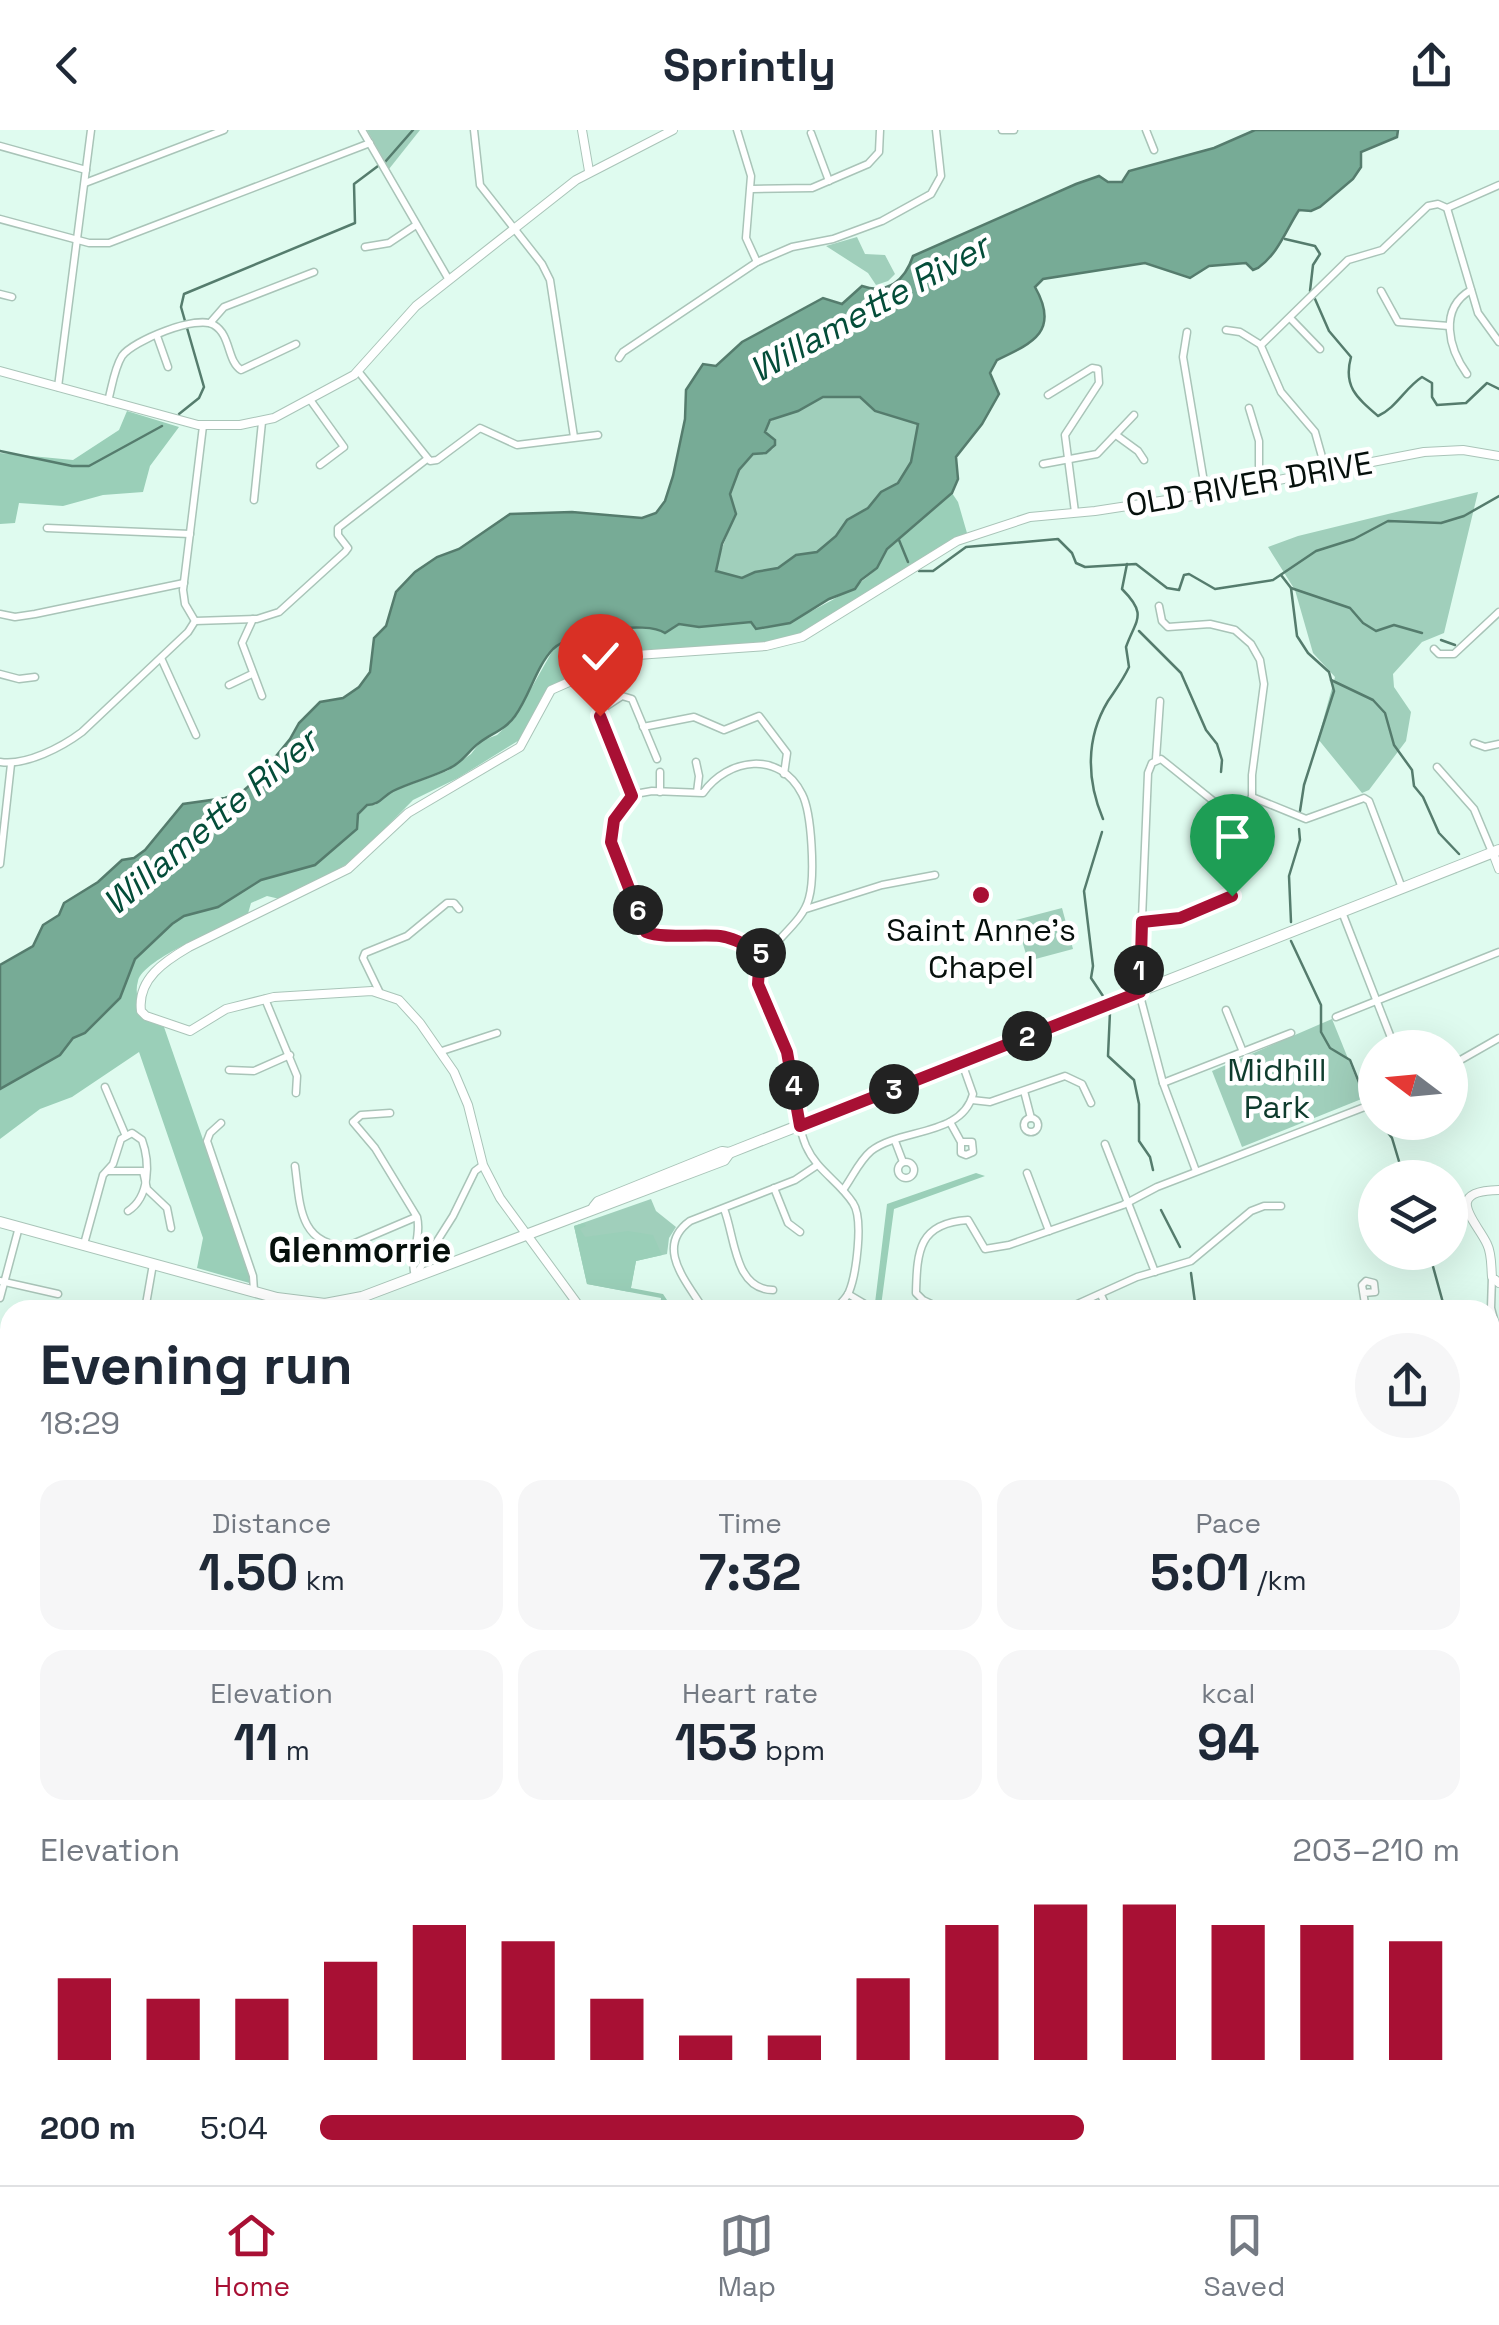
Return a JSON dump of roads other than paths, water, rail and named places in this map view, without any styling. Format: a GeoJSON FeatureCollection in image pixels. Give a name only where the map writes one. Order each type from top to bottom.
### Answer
{"type":"FeatureCollection","features":[{"type":"Feature","properties":{"kind":"main road"},"geometry":{"type":"LineString","coordinates":[[366,1300],[418,1273],[668,1182],[724,1160],[729,1154],[1496,852]]}},
{"type":"Feature","properties":{"kind":"main road"},"geometry":{"type":"LineString","coordinates":[[0,1222],[287,1300]]}},
{"type":"Feature","properties":{"kind":"street"},"geometry":{"type":"LineString","coordinates":[[58,388],[92,130]]}},
{"type":"Feature","properties":{"kind":"street"},"geometry":{"type":"LineString","coordinates":[[85,184],[224,130]]}},
{"type":"Feature","properties":{"kind":"street"},"geometry":{"type":"LineString","coordinates":[[362,130],[448,280]]}},
{"type":"Feature","properties":{"kind":"street"},"geometry":{"type":"LineString","coordinates":[[474,130],[480,184],[542,264],[553,288],[574,437]]}},
{"type":"Feature","properties":{"kind":"street"},"geometry":{"type":"LineString","coordinates":[[582,130],[589,171]]}},
{"type":"Feature","properties":{"kind":"street"},"geometry":{"type":"LineString","coordinates":[[0,371],[204,426],[262,422],[311,401],[358,371],[413,308],[589,171],[656,134],[674,130]]}},
{"type":"Feature","properties":{"kind":"street"},"geometry":{"type":"LineString","coordinates":[[737,130],[747,156],[752,189],[746,238],[757,262]]}},
{"type":"Feature","properties":{"kind":"street"},"geometry":{"type":"LineString","coordinates":[[752,189],[802,189],[828,181],[872,160],[880,146],[880,130]]}},
{"type":"Feature","properties":{"kind":"street"},"geometry":{"type":"LineString","coordinates":[[619,358],[622,352],[757,262],[867,226],[927,197],[938,186],[941,176],[936,130]]}},
{"type":"Feature","properties":{"kind":"street"},"geometry":{"type":"LineString","coordinates":[[1002,130],[1014,130]]}},
{"type":"Feature","properties":{"kind":"street"},"geometry":{"type":"LineString","coordinates":[[1146,130],[1154,150]]}},
{"type":"Feature","properties":{"kind":"street"},"geometry":{"type":"LineString","coordinates":[[811,133],[828,181]]}},
{"type":"Feature","properties":{"kind":"street"},"geometry":{"type":"LineString","coordinates":[[0,219],[95,244],[122,240],[370,143]]}},
{"type":"Feature","properties":{"kind":"street"},"geometry":{"type":"LineString","coordinates":[[0,146],[86,170]]}},
{"type":"Feature","properties":{"kind":"street"},"geometry":{"type":"LineString","coordinates":[[1261,345],[1348,260],[1386,247],[1428,206],[1438,204],[1447,208],[1499,185]]}},
{"type":"Feature","properties":{"kind":"street"},"geometry":{"type":"LineString","coordinates":[[1447,208],[1478,314],[1499,342]]}},
{"type":"Feature","properties":{"kind":"street"},"geometry":{"type":"LineString","coordinates":[[366,247],[388,243],[416,224]]}},
{"type":"Feature","properties":{"kind":"street"},"geometry":{"type":"LineString","coordinates":[[210,323],[224,306],[314,272]]}},
{"type":"Feature","properties":{"kind":"street"},"geometry":{"type":"LineString","coordinates":[[1467,374],[1454,353],[1449,326],[1462,296],[1471,290]]}},
{"type":"Feature","properties":{"kind":"street"},"geometry":{"type":"LineString","coordinates":[[1382,291],[1398,322],[1449,326]]}},
{"type":"Feature","properties":{"kind":"street"},"geometry":{"type":"LineString","coordinates":[[0,294],[12,298]]}},
{"type":"Feature","properties":{"kind":"street"},"geometry":{"type":"LineString","coordinates":[[1290,319],[1320,349]]}},
{"type":"Feature","properties":{"kind":"street"},"geometry":{"type":"LineString","coordinates":[[108,401],[123,354],[134,344],[194,321],[210,323],[224,334],[236,369],[246,369],[296,344]]}},
{"type":"Feature","properties":{"kind":"street"},"geometry":{"type":"LineString","coordinates":[[1226,330],[1240,332],[1261,345],[1282,392],[1316,432],[1326,471]]}},
{"type":"Feature","properties":{"kind":"street"},"geometry":{"type":"LineString","coordinates":[[1186,332],[1183,357],[1206,494]]}},
{"type":"Feature","properties":{"kind":"street"},"geometry":{"type":"LineString","coordinates":[[157,336],[168,367]]}},
{"type":"Feature","properties":{"kind":"street"},"geometry":{"type":"LineString","coordinates":[[1048,395],[1096,368],[1100,374],[1099,383],[1065,435],[1075,512]]}},
{"type":"Feature","properties":{"kind":"street"},"geometry":{"type":"LineString","coordinates":[[358,371],[427,460]]}},
{"type":"Feature","properties":{"kind":"street"},"geometry":{"type":"LineString","coordinates":[[311,401],[344,447],[320,465]]}},
{"type":"Feature","properties":{"kind":"street"},"geometry":{"type":"LineString","coordinates":[[1249,408],[1259,441],[1259,484]]}},
{"type":"Feature","properties":{"kind":"street"},"geometry":{"type":"LineString","coordinates":[[1043,464],[1097,454],[1134,415]]}},
{"type":"Feature","properties":{"kind":"street"},"geometry":{"type":"LineString","coordinates":[[254,500],[262,422]]}},
{"type":"Feature","properties":{"kind":"street"},"geometry":{"type":"LineString","coordinates":[[195,621],[186,604],[184,582],[204,426]]}},
{"type":"Feature","properties":{"kind":"street"},"geometry":{"type":"LineString","coordinates":[[0,762],[11,764],[71,740],[161,658],[195,621],[253,619],[279,612],[348,548],[338,535],[338,528],[427,460],[436,460],[480,428],[517,445],[598,435]]}},
{"type":"Feature","properties":{"kind":"street"},"geometry":{"type":"LineString","coordinates":[[1116,435],[1138,450],[1144,460]]}},
{"type":"Feature","properties":{"kind":"street","name":"OLD RIVER DRIVE"},"geometry":{"type":"LineString","coordinates":[[266,998],[222,1010],[190,1031],[146,1016],[140,1006],[144,986],[166,962],[348,869],[408,812],[517,749],[526,740],[546,695],[556,686],[630,657],[766,646],[802,637],[952,544],[1044,513],[1206,494],[1432,452],[1464,450],[1499,456]]}},
{"type":"Feature","properties":{"kind":"street"},"geometry":{"type":"LineString","coordinates":[[47,528],[190,534]]}},
{"type":"Feature","properties":{"kind":"street"},"geometry":{"type":"LineString","coordinates":[[0,614],[34,614],[184,582]]}},
{"type":"Feature","properties":{"kind":"street"},"geometry":{"type":"LineString","coordinates":[[1156,759],[1166,762],[1223,806],[1240,808],[1252,797],[1264,684],[1260,660],[1235,630],[1210,624],[1168,627],[1162,621],[1159,606]]}},
{"type":"Feature","properties":{"kind":"street"},"geometry":{"type":"LineString","coordinates":[[1434,649],[1440,654],[1454,654],[1499,612]]}},
{"type":"Feature","properties":{"kind":"street"},"geometry":{"type":"LineString","coordinates":[[253,619],[242,642],[262,696]]}},
{"type":"Feature","properties":{"kind":"street"},"geometry":{"type":"LineString","coordinates":[[161,658],[196,735]]}},
{"type":"Feature","properties":{"kind":"street"},"geometry":{"type":"LineString","coordinates":[[0,674],[35,678]]}},
{"type":"Feature","properties":{"kind":"street"},"geometry":{"type":"LineString","coordinates":[[229,685],[252,674]]}},
{"type":"Feature","properties":{"kind":"street"},"geometry":{"type":"LineString","coordinates":[[632,796],[600,712],[612,701],[628,696],[636,703],[656,759]]}},
{"type":"Feature","properties":{"kind":"street"},"geometry":{"type":"LineString","coordinates":[[1160,701],[1156,759],[1148,773],[1140,992],[1163,1083],[1196,1171]]}},
{"type":"Feature","properties":{"kind":"street"},"geometry":{"type":"LineString","coordinates":[[644,728],[694,717],[724,730],[759,716],[787,753],[784,774]]}},
{"type":"Feature","properties":{"kind":"street"},"geometry":{"type":"LineString","coordinates":[[1474,743],[1485,747],[1499,744]]}},
{"type":"Feature","properties":{"kind":"street"},"geometry":{"type":"LineString","coordinates":[[696,762],[700,776],[697,792]]}},
{"type":"Feature","properties":{"kind":"street"},"geometry":{"type":"LineString","coordinates":[[766,955],[733,938],[670,933],[656,936],[646,932],[611,842],[614,820],[632,796],[642,792],[703,794],[722,772],[750,763],[784,774],[797,786],[807,810],[814,873],[806,909],[766,955],[759,969],[758,984],[787,1052],[800,1126],[816,1166],[843,1190],[859,1218],[848,1294],[843,1300]]}},
{"type":"Feature","properties":{"kind":"street"},"geometry":{"type":"LineString","coordinates":[[0,864],[11,764]]}},
{"type":"Feature","properties":{"kind":"street"},"geometry":{"type":"LineString","coordinates":[[1437,767],[1474,809],[1496,852],[1499,869]]}},
{"type":"Feature","properties":{"kind":"street"},"geometry":{"type":"LineString","coordinates":[[660,772],[660,792]]}},
{"type":"Feature","properties":{"kind":"street"},"geometry":{"type":"LineString","coordinates":[[1252,797],[1299,818],[1364,798],[1369,801],[1402,888]]}},
{"type":"Feature","properties":{"kind":"street"},"geometry":{"type":"LineString","coordinates":[[806,909],[882,885],[935,874]]}},
{"type":"Feature","properties":{"kind":"street"},"geometry":{"type":"LineString","coordinates":[[1142,922],[1180,918],[1232,896]]}},
{"type":"Feature","properties":{"kind":"street"},"geometry":{"type":"LineString","coordinates":[[378,991],[363,958],[365,953],[407,936],[447,903],[454,903],[459,909]]}},
{"type":"Feature","properties":{"kind":"street"},"geometry":{"type":"LineString","coordinates":[[1342,912],[1388,1030]]}},
{"type":"Feature","properties":{"kind":"street"},"geometry":{"type":"LineString","coordinates":[[1336,1017],[1499,952]]}},
{"type":"Feature","properties":{"kind":"street"},"geometry":{"type":"LineString","coordinates":[[296,1093],[297,1076],[266,998],[378,991],[404,1004],[442,1051],[465,1096],[483,1165],[500,1198],[574,1300]]}},
{"type":"Feature","properties":{"kind":"street"},"geometry":{"type":"LineString","coordinates":[[1226,1010],[1243,1052]]}},
{"type":"Feature","properties":{"kind":"street"},"geometry":{"type":"LineString","coordinates":[[442,1051],[497,1033]]}},
{"type":"Feature","properties":{"kind":"street"},"geometry":{"type":"LineString","coordinates":[[1163,1083],[1291,1034]]}},
{"type":"Feature","properties":{"kind":"street"},"geometry":{"type":"LineString","coordinates":[[1468,1056],[1499,1038]]}},
{"type":"Feature","properties":{"kind":"street"},"geometry":{"type":"LineString","coordinates":[[229,1070],[254,1071],[290,1056]]}},
{"type":"Feature","properties":{"kind":"street"},"geometry":{"type":"LineString","coordinates":[[843,1190],[869,1153],[950,1122],[965,1110],[972,1100],[970,1081],[961,1062]]}},
{"type":"Feature","properties":{"kind":"street"},"geometry":{"type":"LineString","coordinates":[[972,1100],[990,1102],[1060,1076],[1073,1077],[1082,1084],[1092,1103]]}},
{"type":"Feature","properties":{"kind":"street"},"geometry":{"type":"LineString","coordinates":[[86,1246],[106,1171],[125,1134],[106,1087]]}},
{"type":"Feature","properties":{"kind":"street"},"geometry":{"type":"LineString","coordinates":[[1024,1091],[1030,1118]]}},
{"type":"Feature","properties":{"kind":"street"},"geometry":{"type":"LineString","coordinates":[[923,1300],[916,1293],[925,1235],[968,1220],[985,1250],[1128,1203],[1196,1171],[1358,1109]]}},
{"type":"Feature","properties":{"kind":"street"},"geometry":{"type":"LineString","coordinates":[[390,1114],[355,1116],[353,1126],[375,1148],[417,1217],[419,1230],[412,1266],[415,1277]]}},
{"type":"Feature","properties":{"kind":"street"},"geometry":{"type":"LineString","coordinates":[[950,1122],[961,1142]]}},
{"type":"Feature","properties":{"kind":"street"},"geometry":{"type":"LineString","coordinates":[[221,1123],[210,1133],[208,1142],[254,1292]]}},
{"type":"Feature","properties":{"kind":"street"},"geometry":{"type":"LineString","coordinates":[[125,1134],[136,1134],[142,1140],[146,1156],[146,1182],[135,1208],[128,1211]]}},
{"type":"Feature","properties":{"kind":"street"},"geometry":{"type":"LineString","coordinates":[[894,1141],[903,1162]]}},
{"type":"Feature","properties":{"kind":"street"},"geometry":{"type":"LineString","coordinates":[[1104,1144],[1155,1272]]}},
{"type":"Feature","properties":{"kind":"street"},"geometry":{"type":"LineString","coordinates":[[415,1277],[483,1165]]}},
{"type":"Feature","properties":{"kind":"street"},"geometry":{"type":"LineString","coordinates":[[295,1166],[303,1220],[316,1236],[336,1245],[348,1246],[417,1217]]}},
{"type":"Feature","properties":{"kind":"street"},"geometry":{"type":"LineString","coordinates":[[698,1300],[672,1248],[686,1223],[795,1180],[816,1166]]}},
{"type":"Feature","properties":{"kind":"street"},"geometry":{"type":"LineString","coordinates":[[106,1171],[141,1170],[148,1190],[165,1205],[171,1228]]}},
{"type":"Feature","properties":{"kind":"street"},"geometry":{"type":"LineString","coordinates":[[1027,1173],[1049,1231]]}},
{"type":"Feature","properties":{"kind":"street"},"geometry":{"type":"LineString","coordinates":[[774,1188],[788,1223],[800,1232]]}},
{"type":"Feature","properties":{"kind":"street"},"geometry":{"type":"LineString","coordinates":[[1495,1280],[1494,1248],[1471,1222],[1468,1206],[1477,1192],[1499,1190]]}},
{"type":"Feature","properties":{"kind":"street"},"geometry":{"type":"LineString","coordinates":[[1089,1300],[1191,1261],[1255,1210],[1282,1206]]}},
{"type":"Feature","properties":{"kind":"street"},"geometry":{"type":"LineString","coordinates":[[724,1209],[744,1274],[755,1286],[773,1290]]}},
{"type":"Feature","properties":{"kind":"street"},"geometry":{"type":"LineString","coordinates":[[0,1298],[20,1227]]}},
{"type":"Feature","properties":{"kind":"street"},"geometry":{"type":"LineString","coordinates":[[147,1300],[153,1264]]}},
{"type":"Feature","properties":{"kind":"street"},"geometry":{"type":"LineString","coordinates":[[2,1282],[58,1294]]}},
{"type":"Feature","properties":{"kind":"street"},"geometry":{"type":"LineString","coordinates":[[1364,1293],[1365,1300]]}},
{"type":"Feature","properties":{"kind":"street"},"geometry":{"type":"LineString","coordinates":[[848,1294],[858,1300]]}},
{"type":"Feature","properties":{"kind":"street"},"geometry":{"type":"LineString","coordinates":[[1101,1295],[1103,1300]]}},
{"type":"Feature","properties":{"kind":"water","name":"Willamette River"},"geometry":{"type":"Polygon","coordinates":[[[1255,130],[1398,130],[1397,137],[1361,152],[1361,167],[1353,179],[1320,207],[1299,210],[1276,249],[1258,268],[1253,270],[1246,263],[1209,266],[1190,278],[1145,263],[1043,279],[1035,287],[1045,315],[1043,325],[1039,334],[1022,348],[997,360],[990,373],[999,394],[956,457],[958,479],[952,493],[887,549],[877,568],[855,589],[829,599],[790,623],[756,629],[751,622],[699,627],[679,624],[665,633],[626,628],[591,633],[562,643],[547,656],[507,725],[479,743],[455,766],[367,805],[358,814],[357,829],[315,865],[261,880],[218,907],[184,916],[172,924],[135,959],[120,998],[85,1033],[73,1038],[60,1055],[0,1089],[0,965],[33,946],[43,925],[59,915],[64,903],[98,882],[122,860],[145,850],[183,804],[242,792],[259,777],[299,723],[320,702],[343,698],[359,687],[370,672],[374,638],[386,626],[396,592],[415,572],[437,557],[459,549],[510,514],[572,512],[642,518],[656,513],[665,501],[673,476],[685,419],[686,390],[703,364],[716,366],[742,342],[823,298],[842,304],[862,286],[887,287],[900,278],[913,256],[1076,184],[1099,176],[1108,182],[1122,182],[1129,171],[1214,148],[1255,130]],[[823,397],[770,420],[765,432],[775,440],[775,445],[766,453],[753,454],[739,470],[730,494],[736,514],[722,544],[716,571],[742,578],[778,568],[796,555],[817,552],[847,520],[898,483],[911,462],[918,424],[875,411],[860,397],[823,397]]]}},
{"type":"Feature","properties":{"kind":"waterway"},"geometry":{"type":"LineString","coordinates":[[385,162],[413,130]]}},
{"type":"Feature","properties":{"kind":"waterway"},"geometry":{"type":"LineString","coordinates":[[185,321],[181,307],[184,294],[355,223],[354,184],[378,166]]}},
{"type":"Feature","properties":{"kind":"waterway"},"geometry":{"type":"LineString","coordinates":[[1285,239],[1315,246],[1320,254],[1313,265],[1310,291]]}},
{"type":"Feature","properties":{"kind":"waterway"},"geometry":{"type":"LineString","coordinates":[[1315,299],[1329,331],[1351,357],[1349,376],[1353,390],[1378,416],[1422,377],[1432,383],[1432,397],[1437,405],[1466,403],[1487,383],[1499,389]]}},
{"type":"Feature","properties":{"kind":"waterway"},"geometry":{"type":"LineString","coordinates":[[179,414],[199,398],[204,387],[187,328]]}},
{"type":"Feature","properties":{"kind":"waterway"},"geometry":{"type":"LineString","coordinates":[[0,451],[89,466],[162,426]]}},
{"type":"Feature","properties":{"kind":"waterway"},"geometry":{"type":"LineString","coordinates":[[919,571],[933,571],[966,547],[1058,539],[1076,563],[1085,567],[1136,564],[1167,588],[1179,590],[1184,575],[1189,574],[1215,589],[1273,580],[1316,551],[1354,539],[1388,521],[1441,523],[1464,516],[1499,496]]}},
{"type":"Feature","properties":{"kind":"waterway"},"geometry":{"type":"LineString","coordinates":[[899,540],[908,562]]}},
{"type":"Feature","properties":{"kind":"waterway"},"geometry":{"type":"LineString","coordinates":[[1103,819],[1091,775],[1092,745],[1101,715],[1129,667],[1126,647],[1138,617],[1135,605],[1122,589],[1127,564]]}},
{"type":"Feature","properties":{"kind":"waterway"},"geometry":{"type":"LineString","coordinates":[[1281,575],[1291,588],[1297,636],[1308,653],[1329,672],[1334,691],[1304,785],[1300,811]]}},
{"type":"Feature","properties":{"kind":"waterway"},"geometry":{"type":"LineString","coordinates":[[1291,588],[1350,608],[1376,631],[1394,625],[1422,633]]}},
{"type":"Feature","properties":{"kind":"waterway"},"geometry":{"type":"LineString","coordinates":[[1139,631],[1181,673],[1206,730],[1217,744],[1221,772]]}},
{"type":"Feature","properties":{"kind":"waterway"},"geometry":{"type":"LineString","coordinates":[[1441,640],[1455,645]]}},
{"type":"Feature","properties":{"kind":"waterway"},"geometry":{"type":"LineString","coordinates":[[1331,680],[1373,700],[1385,713],[1394,745],[1412,770],[1414,786],[1439,833],[1459,854]]}},
{"type":"Feature","properties":{"kind":"waterway"},"geometry":{"type":"LineString","coordinates":[[1291,922],[1289,876],[1300,840],[1299,829]]}},
{"type":"Feature","properties":{"kind":"waterway"},"geometry":{"type":"LineString","coordinates":[[1102,832],[1084,891],[1091,978],[1103,996]]}},
{"type":"Feature","properties":{"kind":"waterway"},"geometry":{"type":"LineString","coordinates":[[1291,941],[1321,1005],[1321,1032],[1330,1048],[1350,1060],[1358,1080]]}},
{"type":"Feature","properties":{"kind":"waterway"},"geometry":{"type":"LineString","coordinates":[[1110,1012],[1108,1056],[1134,1080],[1139,1104],[1139,1141],[1153,1170]]}},
{"type":"Feature","properties":{"kind":"waterway"},"geometry":{"type":"LineString","coordinates":[[1393,1140],[1399,1160]]}},
{"type":"Feature","properties":{"kind":"waterway"},"geometry":{"type":"LineString","coordinates":[[1161,1210],[1180,1247]]}},
{"type":"Feature","properties":{"kind":"waterway"},"geometry":{"type":"LineString","coordinates":[[1434,1270],[1442,1300]]}},
{"type":"Feature","properties":{"kind":"waterway"},"geometry":{"type":"LineString","coordinates":[[1191,1273],[1195,1300]]}},
{"type":"Feature","properties":{"kind":"place","name":"Saint Anne's Chapel"},"geometry":{"type":"Point","coordinates":[981,895]}},
{"type":"Feature","properties":{"kind":"district","name":"Glenmorrie"},"geometry":{"type":"Point","coordinates":[360,1250]}},
{"type":"Feature","properties":{"kind":"park label","name":"Midhill Park"},"geometry":{"type":"Point","coordinates":[1277,1088]}}]}
